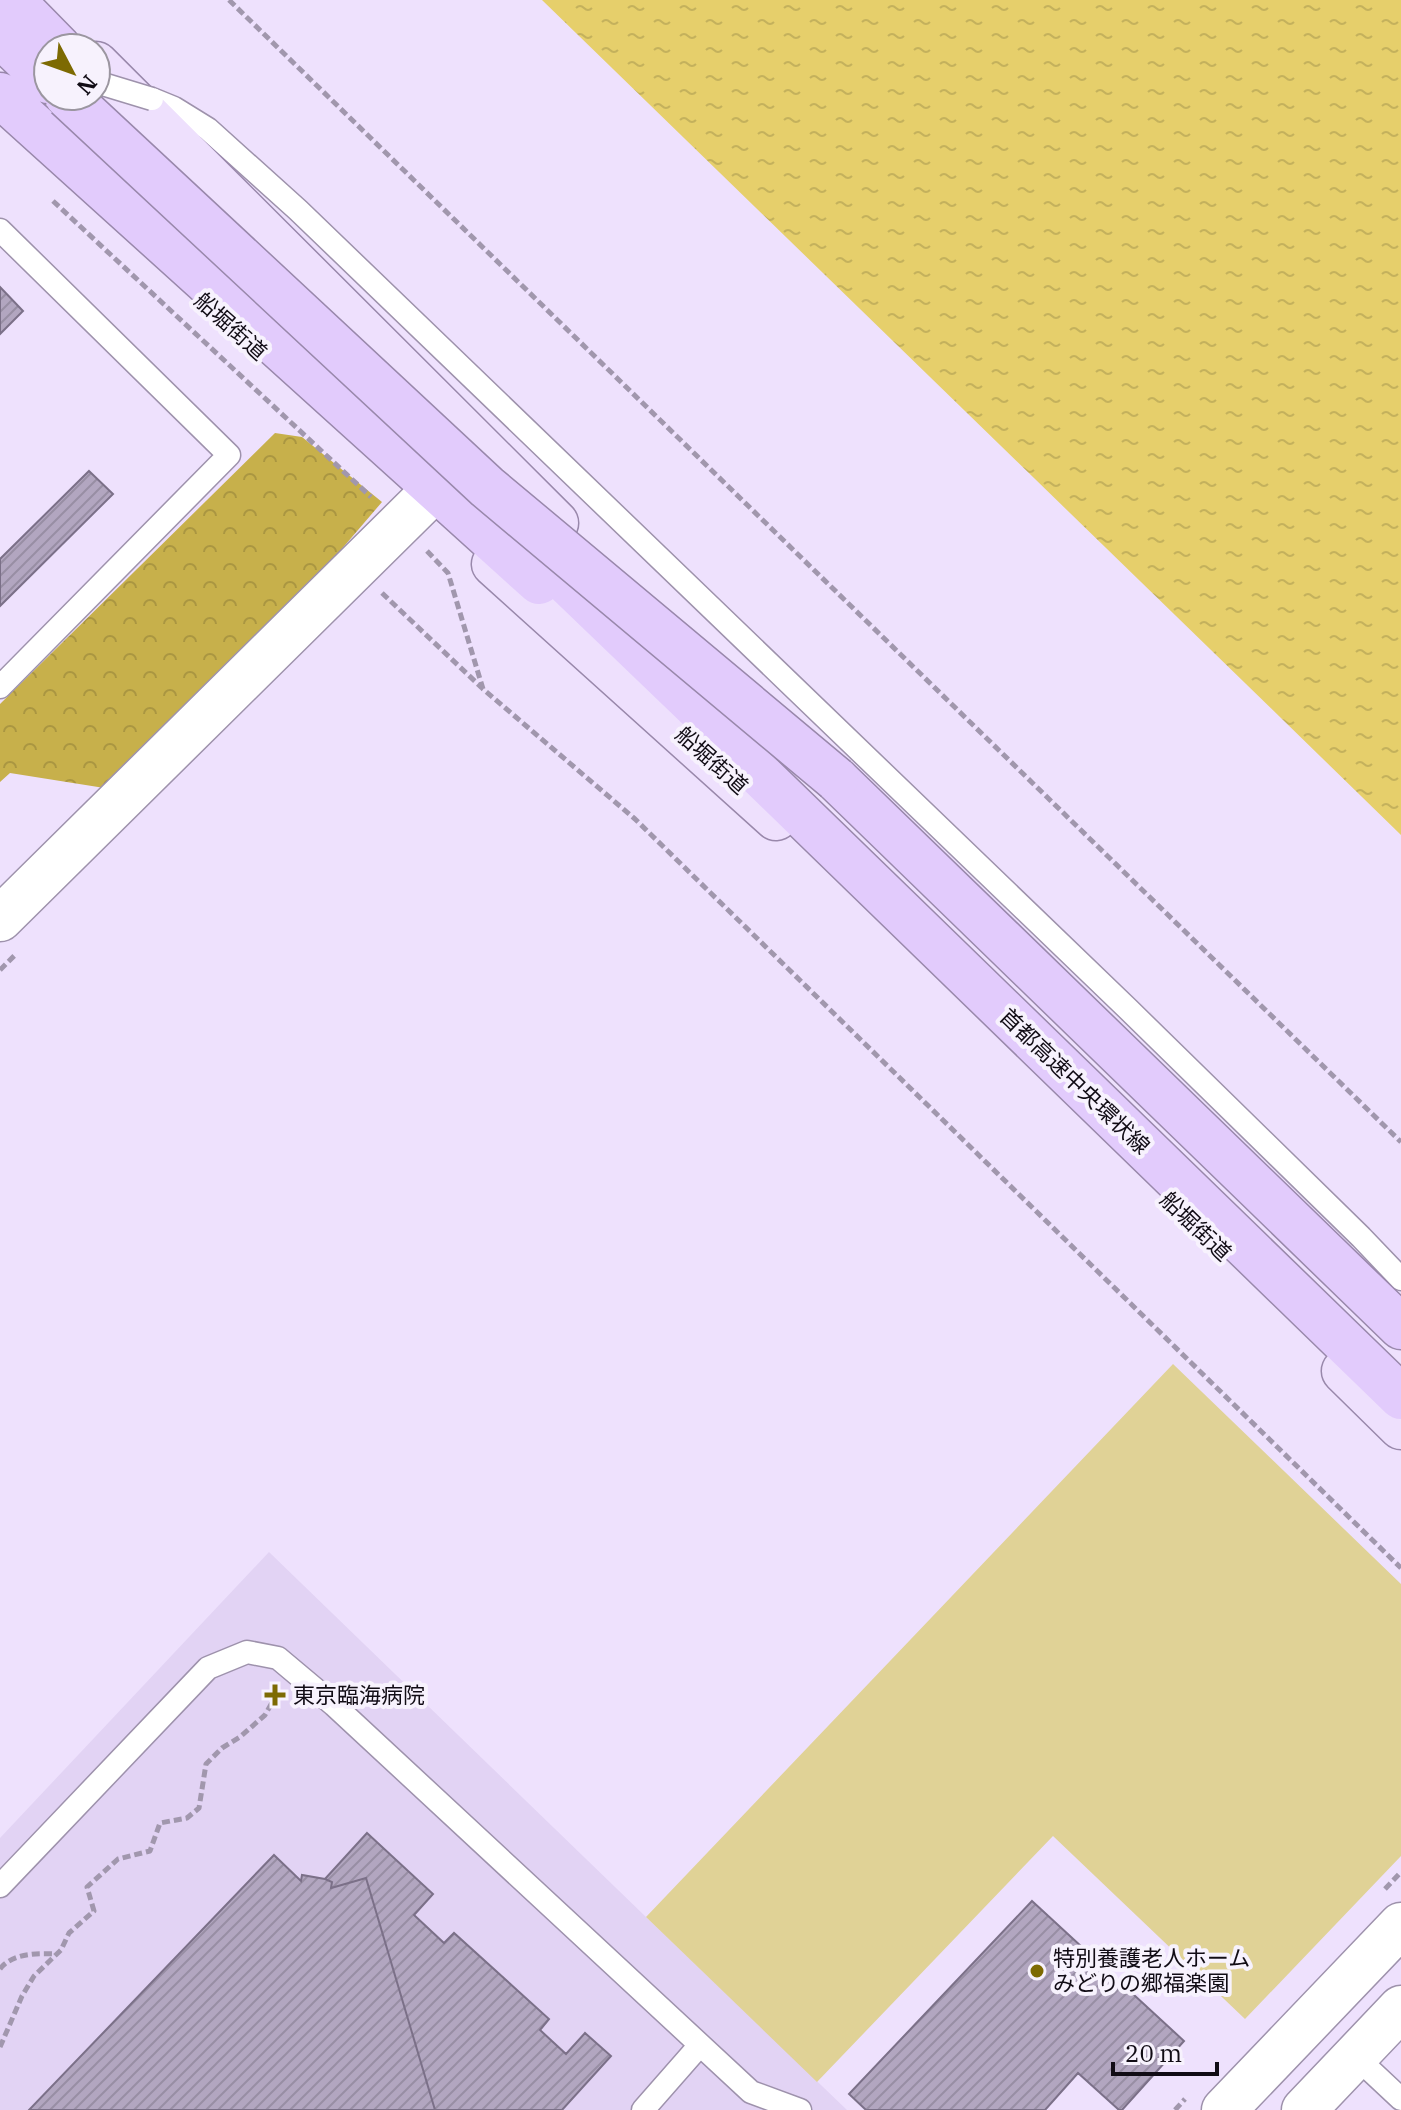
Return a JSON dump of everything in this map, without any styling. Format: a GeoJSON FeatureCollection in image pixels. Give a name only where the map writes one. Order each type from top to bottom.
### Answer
{"type":"FeatureCollection","features":[{"type":"Feature","properties":{"kind":"highway"},"geometry":{"type":"LineString","coordinates":[[12,0],[43,32]]}},
{"type":"Feature","properties":{"kind":"highway"},"geometry":{"type":"LineString","coordinates":[[0,34],[32,65]]}},
{"type":"Feature","properties":{"kind":"highway"},"geometry":{"type":"LineString","coordinates":[[0,95],[724,748],[749,764]]}},
{"type":"Feature","properties":{"kind":"highway"},"geometry":{"type":"LineString","coordinates":[[112,98],[836,779],[1401,1327]]}},
{"type":"Feature","properties":{"kind":"highway"},"geometry":{"type":"LineString","coordinates":[[82,112],[487,487],[836,779]]}},
{"type":"Feature","properties":{"kind":"highway"},"geometry":{"type":"LineString","coordinates":[[82,112],[717,727],[749,764]]}},
{"type":"Feature","properties":{"kind":"highway","name":"首都高速中央環状線"},"geometry":{"type":"LineString","coordinates":[[749,764],[1401,1397]]}},
{"type":"Feature","properties":{"kind":"main road"},"geometry":{"type":"LineString","coordinates":[[31,0],[63,32]]}},
{"type":"Feature","properties":{"kind":"main road"},"geometry":{"type":"LineString","coordinates":[[112,80],[843,808],[1401,1346]]}},
{"type":"Feature","properties":{"kind":"main road","name":"船堀街道"},"geometry":{"type":"LineString","coordinates":[[0,117],[412,512],[801,840],[1401,1427]]}},
{"type":"Feature","properties":{"kind":"street"},"geometry":{"type":"LineString","coordinates":[[0,919],[412,512]]}},
{"type":"Feature","properties":{"kind":"street"},"geometry":{"type":"LineString","coordinates":[[1224,2110],[1401,1925]]}},
{"type":"Feature","properties":{"kind":"street"},"geometry":{"type":"LineString","coordinates":[[1304,2110],[1401,2008]]}},
{"type":"Feature","properties":{"kind":"lane"},"geometry":{"type":"LineString","coordinates":[[112,88],[174,108],[208,129],[298,210],[1128,1009],[1401,1279]]}},
{"type":"Feature","properties":{"kind":"lane"},"geometry":{"type":"LineString","coordinates":[[0,230],[229,455],[0,687]]}},
{"type":"Feature","properties":{"kind":"lane"},"geometry":{"type":"LineString","coordinates":[[0,1886],[208,1668],[247,1652],[278,1658],[334,1705],[751,2092],[800,2110]]}},
{"type":"Feature","properties":{"kind":"lane"},"geometry":{"type":"LineString","coordinates":[[643,2110],[700,2045]]}},
{"type":"Feature","properties":{"kind":"lane"},"geometry":{"type":"LineString","coordinates":[[1355,2056],[1401,2099]]}},
{"type":"Feature","properties":{"kind":"path"},"geometry":{"type":"LineString","coordinates":[[229,0],[1401,1142]]}},
{"type":"Feature","properties":{"kind":"path"},"geometry":{"type":"LineString","coordinates":[[45,194],[412,512],[448,573],[483,689]]}},
{"type":"Feature","properties":{"kind":"path"},"geometry":{"type":"LineString","coordinates":[[382,593],[483,689],[635,819],[1401,1568]]}},
{"type":"Feature","properties":{"kind":"path"},"geometry":{"type":"LineString","coordinates":[[0,2047],[34,1976],[61,1950],[69,1933],[94,1911],[87,1887],[118,1859],[150,1851],[160,1823],[187,1818],[199,1808],[206,1764],[265,1715],[280,1687]]}},
{"type":"Feature","properties":{"kind":"path"},"geometry":{"type":"LineString","coordinates":[[0,1969],[6,1962],[34,1953],[57,1954]]}},
{"type":"Feature","properties":{"kind":"shaded area"},"geometry":{"type":"Polygon","coordinates":[[[1173,1364],[1401,1584],[1401,1856],[1245,2019],[1053,1836],[817,2082],[646,1917],[1173,1364]]]}},
{"type":"Feature","properties":{"kind":"shaded area","name":"東京臨海病院"},"geometry":{"type":"Polygon","coordinates":[[[269,1552],[847,2110],[0,2110],[0,1838],[269,1552]]]}},
{"type":"Feature","properties":{"kind":"green space"},"geometry":{"type":"Polygon","coordinates":[[[275,433],[302,437],[382,502],[117,790],[10,773],[0,782],[0,704],[275,433]]]}},
{"type":"Feature","properties":{"kind":"water"},"geometry":{"type":"Polygon","coordinates":[[[542,0],[1401,0],[1401,835],[1282,719],[542,0]]]}},
{"type":"Feature","properties":{"kind":"pier"},"geometry":{"type":"Polygon","coordinates":[[[538,0],[541,0],[1401,839],[539,3],[538,0]]]}},
{"type":"Feature","properties":{"kind":"building"},"geometry":{"type":"Polygon","coordinates":[[[0,287],[23,311],[0,334],[0,287]]]}},
{"type":"Feature","properties":{"kind":"building"},"geometry":{"type":"Polygon","coordinates":[[[89,471],[113,494],[0,606],[0,559],[89,471]]]}},
{"type":"Feature","properties":{"kind":"building"},"geometry":{"type":"Polygon","coordinates":[[[367,1833],[433,1894],[414,1915],[444,1943],[454,1933],[549,2019],[540,2030],[566,2054],[585,2033],[611,2056],[562,2110],[435,2110],[366,1878],[331,1888],[332,1882],[325,1879],[367,1833]]]}},
{"type":"Feature","properties":{"kind":"building"},"geometry":{"type":"Polygon","coordinates":[[[274,1855],[301,1881],[302,1875],[325,1879],[332,1882],[331,1888],[366,1878],[435,2110],[29,2110],[274,1855]]]}},
{"type":"Feature","properties":{"kind":"building","name":"特別養護老人ホーム みどりの郷福楽園"},"geometry":{"type":"Polygon","coordinates":[[[1032,1901],[1184,2041],[1122,2110],[1078,2073],[1045,2110],[866,2110],[849,2094],[1032,1901]]]}},
{"type":"Feature","properties":{"kind":"place","name":"東京臨海病院"},"geometry":{"type":"Point","coordinates":[275,1695]}},
{"type":"Feature","properties":{"kind":"place","name":"特別養護老人ホーム みどりの郷福楽園"},"geometry":{"type":"Point","coordinates":[1037,1971]}}]}
